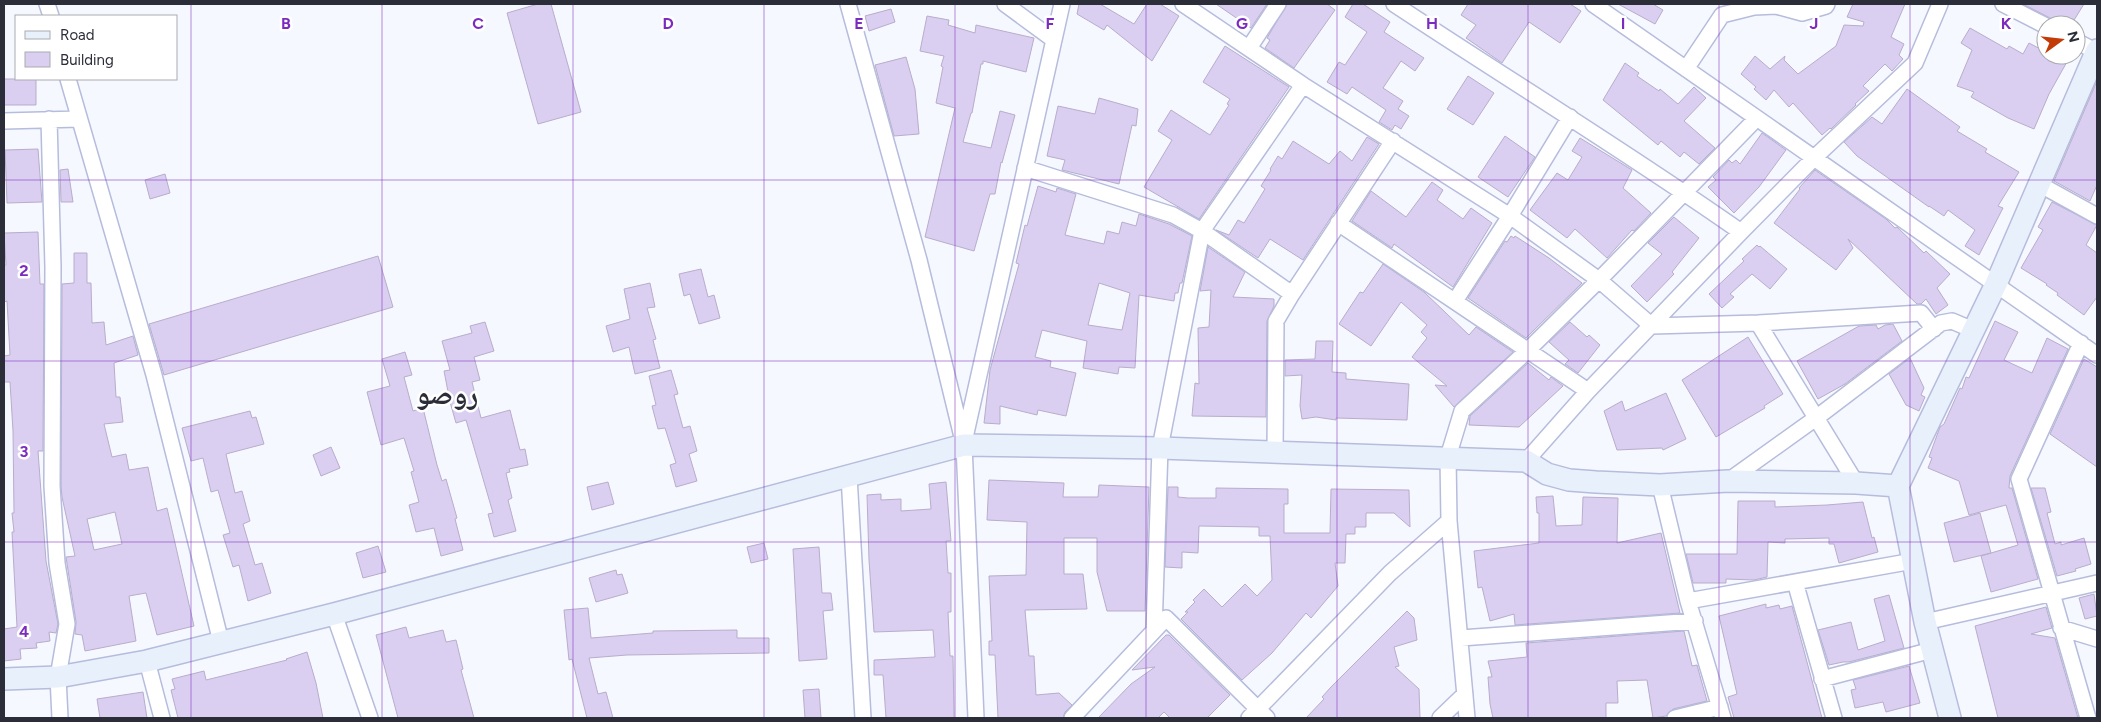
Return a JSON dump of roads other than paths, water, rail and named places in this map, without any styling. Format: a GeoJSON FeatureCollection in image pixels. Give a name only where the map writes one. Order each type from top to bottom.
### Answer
{"type":"FeatureCollection","features":[{"type":"Feature","properties":{"kind":"street"},"geometry":{"type":"LineString","coordinates":[[848,4],[919,260],[964,445],[976,718]]}},
{"type":"Feature","properties":{"kind":"street"},"geometry":{"type":"LineString","coordinates":[[1004,4],[1054,40]]}},
{"type":"Feature","properties":{"kind":"street"},"geometry":{"type":"LineString","coordinates":[[964,445],[1062,4]]}},
{"type":"Feature","properties":{"kind":"street"},"geometry":{"type":"LineString","coordinates":[[1183,4],[1304,85],[1510,216],[1599,280],[1652,326],[1758,324],[1921,313],[1934,329]]}},
{"type":"Feature","properties":{"kind":"street"},"geometry":{"type":"LineString","coordinates":[[1248,48],[1278,4]]}},
{"type":"Feature","properties":{"kind":"street"},"geometry":{"type":"LineString","coordinates":[[1394,4],[1570,117],[1741,232]]}},
{"type":"Feature","properties":{"kind":"street"},"geometry":{"type":"LineString","coordinates":[[1593,4],[1610,9],[1686,68],[2097,354]]}},
{"type":"Feature","properties":{"kind":"street"},"geometry":{"type":"LineString","coordinates":[[1686,68],[1722,15],[1754,7],[1776,6],[1802,13],[1826,6],[1827,4]]}},
{"type":"Feature","properties":{"kind":"street"},"geometry":{"type":"LineString","coordinates":[[1526,461],[1588,391],[1741,232],[1814,158],[1916,63],[1940,4]]}},
{"type":"Feature","properties":{"kind":"street"},"geometry":{"type":"LineString","coordinates":[[2003,4],[2036,21]]}},
{"type":"Feature","properties":{"kind":"street"},"geometry":{"type":"LineString","coordinates":[[1950,718],[1925,622],[1898,486],[1996,284],[2097,52]]}},
{"type":"Feature","properties":{"kind":"street"},"geometry":{"type":"LineString","coordinates":[[68,80],[154,375],[221,642]]}},
{"type":"Feature","properties":{"kind":"street"},"geometry":{"type":"LineString","coordinates":[[1154,631],[1160,448],[1202,231],[1304,85]]}},
{"type":"Feature","properties":{"kind":"street"},"geometry":{"type":"LineString","coordinates":[[1454,301],[1510,216],[1570,117]]}},
{"type":"Feature","properties":{"kind":"street"},"geometry":{"type":"LineString","coordinates":[[1466,718],[1450,521],[1448,457],[1462,411],[1527,351],[1599,280],[1757,118]]}},
{"type":"Feature","properties":{"kind":"street"},"geometry":{"type":"LineString","coordinates":[[49,119],[54,267],[52,486],[58,563],[67,624],[58,677],[60,718]]}},
{"type":"Feature","properties":{"kind":"street"},"geometry":{"type":"LineString","coordinates":[[4,121],[79,119]]}},
{"type":"Feature","properties":{"kind":"street"},"geometry":{"type":"LineString","coordinates":[[1275,452],[1276,321],[1394,141]]}},
{"type":"Feature","properties":{"kind":"street"},"geometry":{"type":"LineString","coordinates":[[1025,168],[1173,215],[1202,231],[1292,294]]}},
{"type":"Feature","properties":{"kind":"street"},"geometry":{"type":"LineString","coordinates":[[2039,184],[2097,216]]}},
{"type":"Feature","properties":{"kind":"street"},"geometry":{"type":"LineString","coordinates":[[1338,224],[1588,391]]}},
{"type":"Feature","properties":{"kind":"street"},"geometry":{"type":"LineString","coordinates":[[1728,480],[1816,418],[1941,323],[1952,321],[1973,330]]}},
{"type":"Feature","properties":{"kind":"street"},"geometry":{"type":"LineString","coordinates":[[1758,324],[1856,483]]}},
{"type":"Feature","properties":{"kind":"street"},"geometry":{"type":"LineString","coordinates":[[2081,343],[2019,479],[2088,718]]}},
{"type":"Feature","properties":{"kind":"street"},"geometry":{"type":"LineString","coordinates":[[4,679],[58,677],[147,661],[334,614],[964,445],[1160,448],[1526,461],[1547,474],[1568,480],[1660,485],[1728,480],[1856,483],[1898,486]]}},
{"type":"Feature","properties":{"kind":"street"},"geometry":{"type":"LineString","coordinates":[[848,476],[863,718]]}},
{"type":"Feature","properties":{"kind":"street"},"geometry":{"type":"LineString","coordinates":[[1660,485],[1688,601],[1721,713],[1675,718]]}},
{"type":"Feature","properties":{"kind":"street"},"geometry":{"type":"LineString","coordinates":[[1072,718],[1166,618],[1258,715],[1390,573],[1450,521]]}},
{"type":"Feature","properties":{"kind":"street"},"geometry":{"type":"LineString","coordinates":[[1688,601],[1913,561]]}},
{"type":"Feature","properties":{"kind":"street"},"geometry":{"type":"LineString","coordinates":[[1795,582],[1834,718]]}},
{"type":"Feature","properties":{"kind":"street"},"geometry":{"type":"LineString","coordinates":[[1925,622],[2097,583]]}},
{"type":"Feature","properties":{"kind":"street"},"geometry":{"type":"LineString","coordinates":[[334,614],[370,718]]}},
{"type":"Feature","properties":{"kind":"street"},"geometry":{"type":"LineString","coordinates":[[1461,638],[1695,621]]}},
{"type":"Feature","properties":{"kind":"street"},"geometry":{"type":"LineString","coordinates":[[2061,628],[2097,640]]}},
{"type":"Feature","properties":{"kind":"street"},"geometry":{"type":"LineString","coordinates":[[1822,679],[1932,650]]}},
{"type":"Feature","properties":{"kind":"street"},"geometry":{"type":"LineString","coordinates":[[147,661],[162,718]]}},
{"type":"Feature","properties":{"kind":"street"},"geometry":{"type":"LineString","coordinates":[[1440,718],[1465,694]]}},
{"type":"Feature","properties":{"kind":"district","name":"روصو"},"geometry":{"type":"Point","coordinates":[447,394]}}]}
